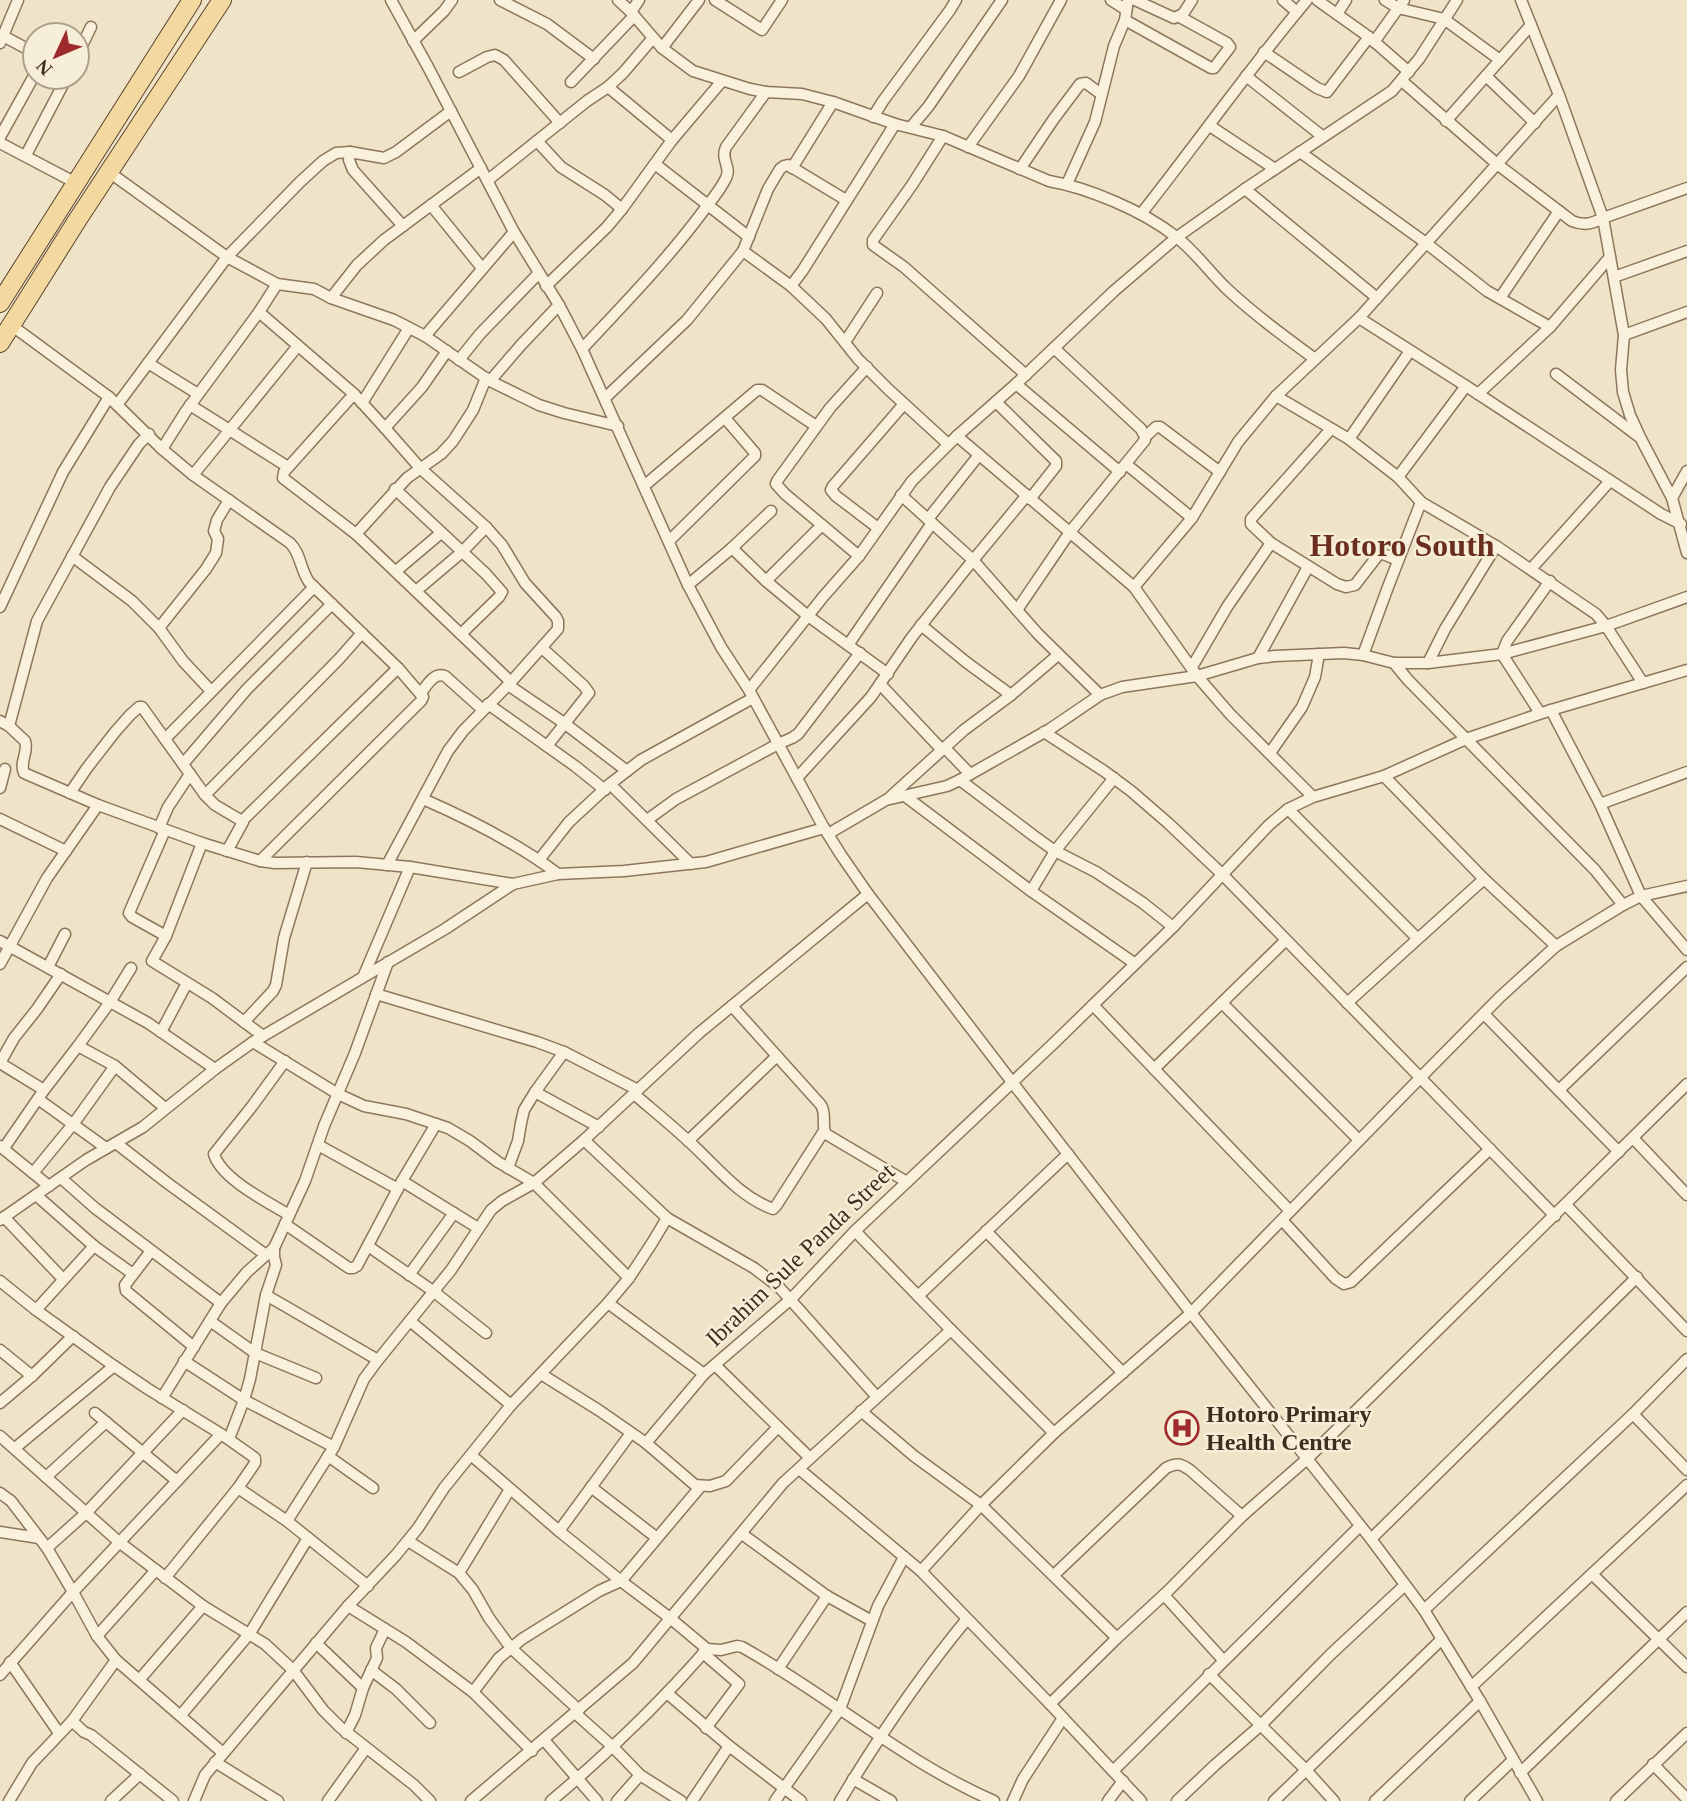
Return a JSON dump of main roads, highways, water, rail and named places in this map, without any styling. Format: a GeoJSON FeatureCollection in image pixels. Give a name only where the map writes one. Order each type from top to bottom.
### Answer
{"type":"FeatureCollection","features":[{"type":"Feature","properties":{"kind":"main road"},"geometry":{"type":"LineString","coordinates":[[0,303],[192,0]]}},
{"type":"Feature","properties":{"kind":"main road"},"geometry":{"type":"LineString","coordinates":[[0,343],[222,0]]}},
{"type":"Feature","properties":{"kind":"main road"},"geometry":{"type":"LineString","coordinates":[[152,62],[173,74]]}},
{"type":"Feature","properties":{"kind":"place","name":"Hotoro Primary Health Centre"},"geometry":{"type":"Point","coordinates":[1182,1428]}},
{"type":"Feature","properties":{"kind":"district","name":"Hotoro South"},"geometry":{"type":"Point","coordinates":[1402,545]}}]}
